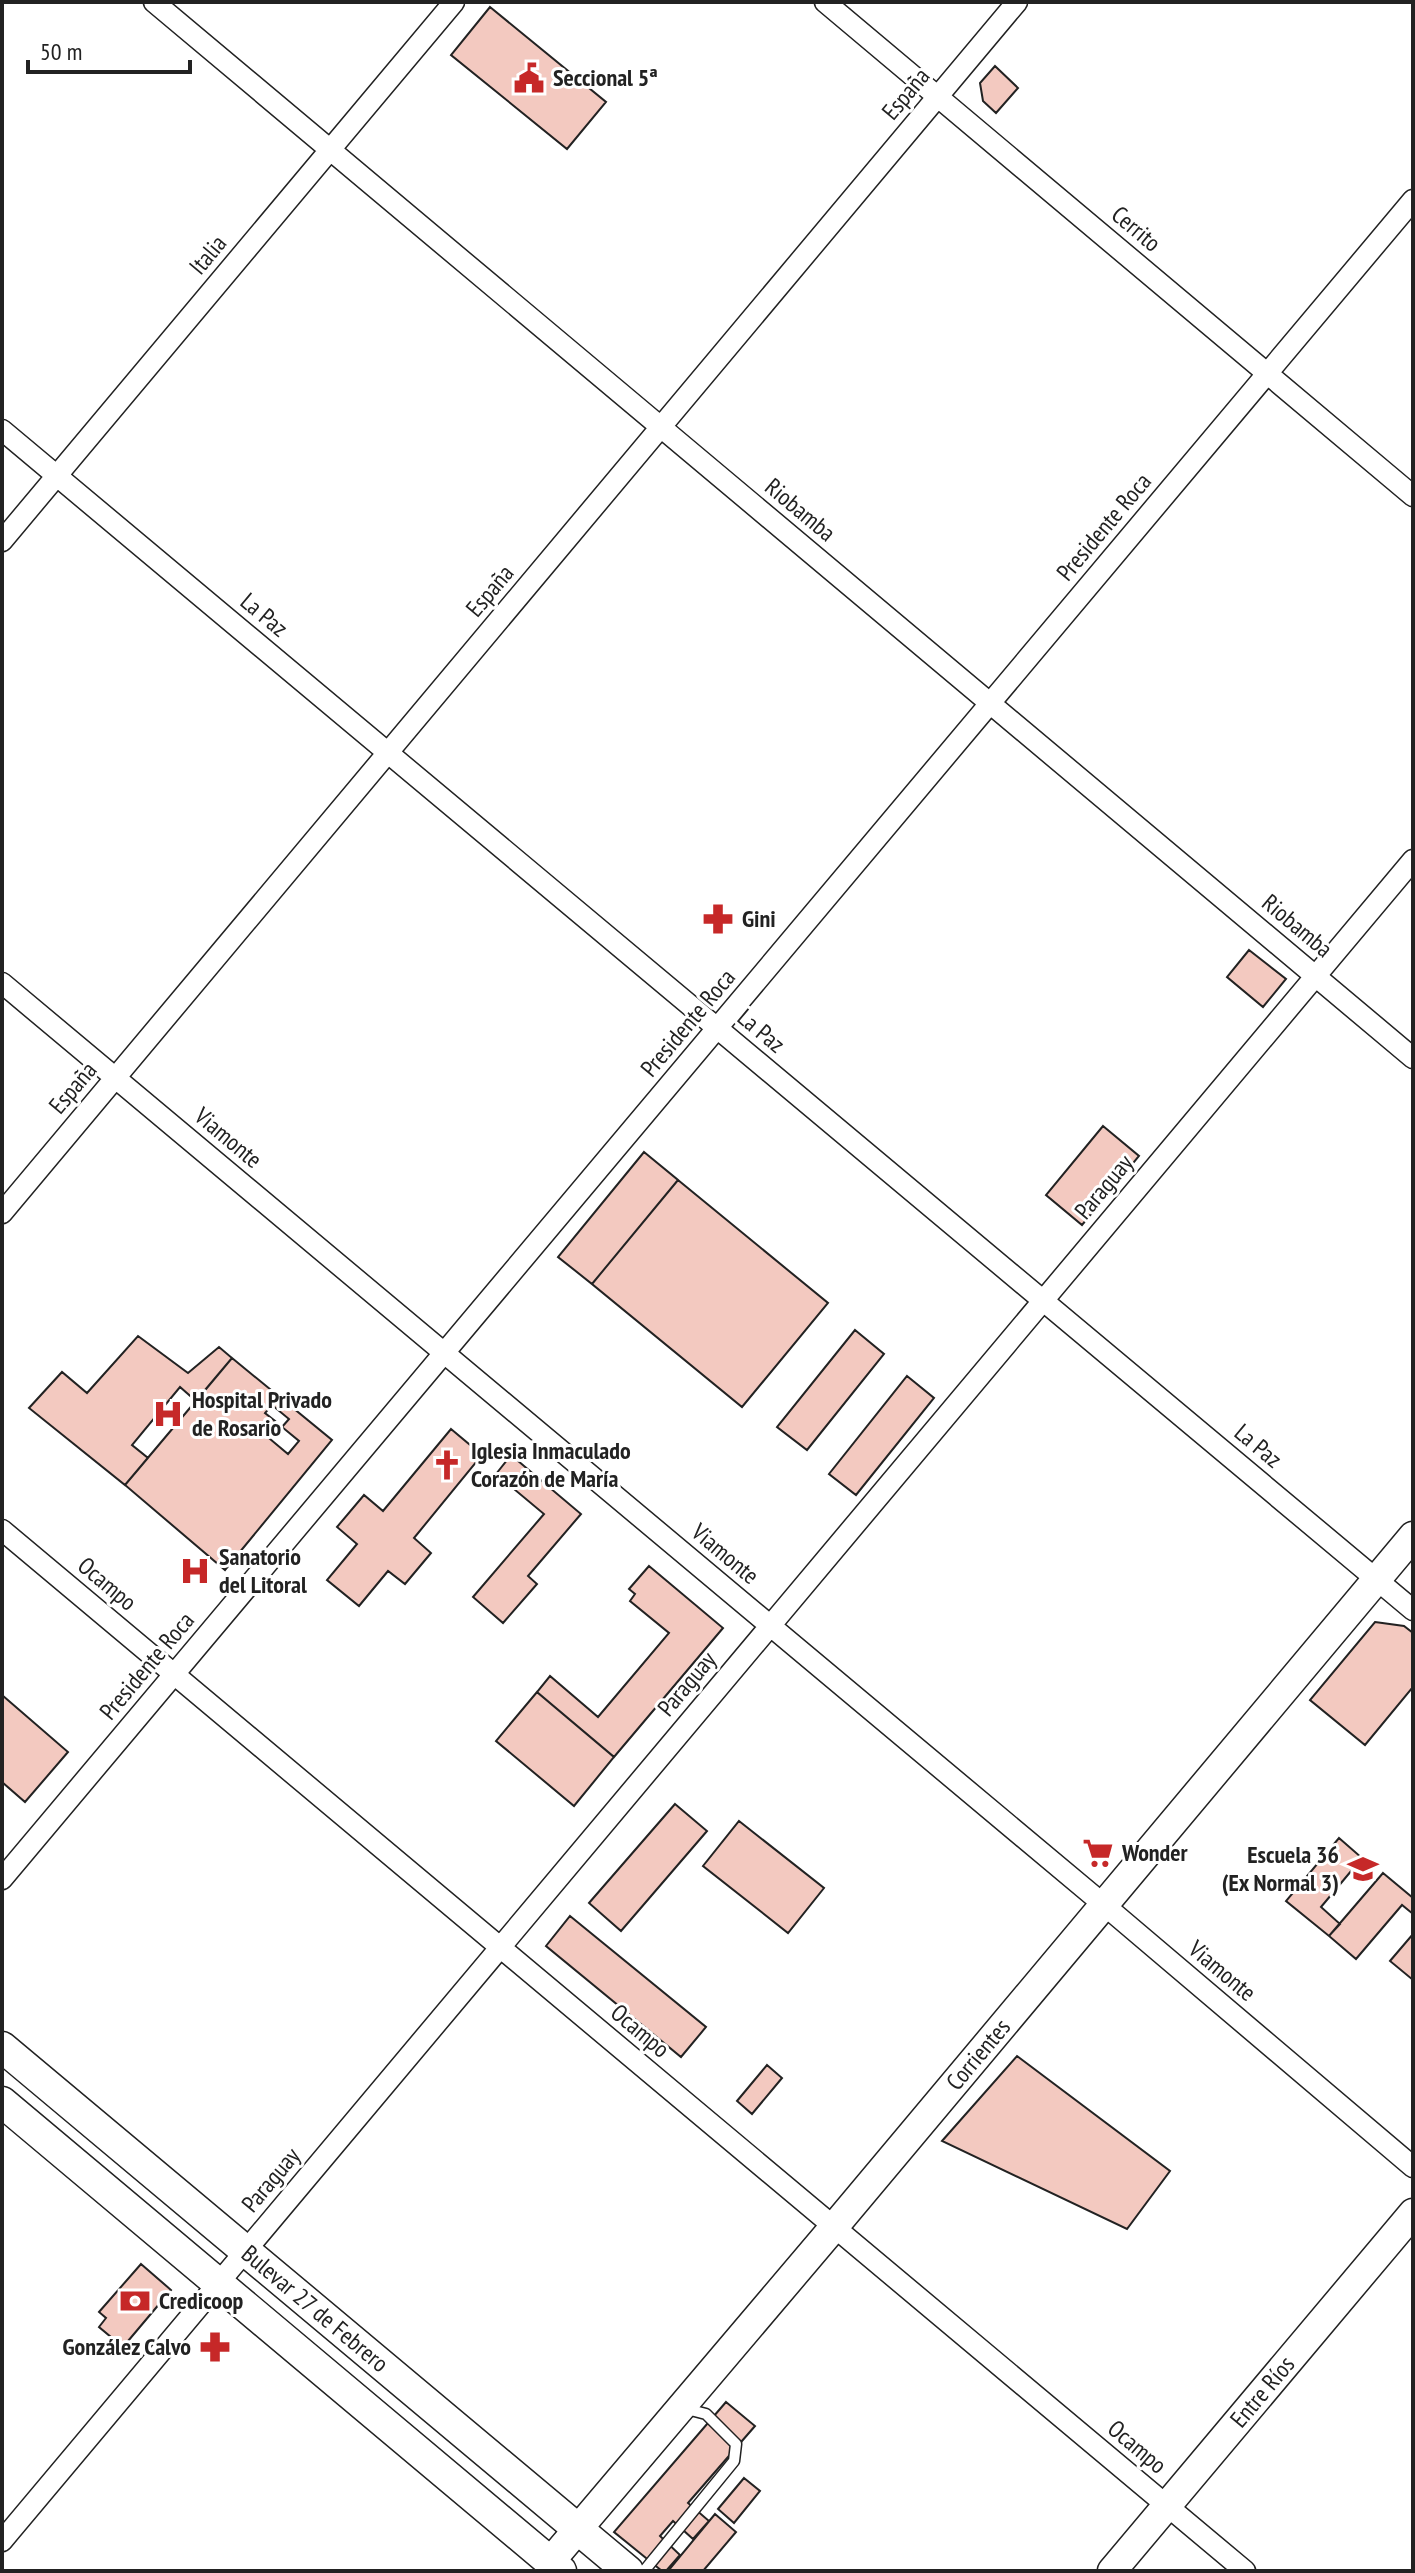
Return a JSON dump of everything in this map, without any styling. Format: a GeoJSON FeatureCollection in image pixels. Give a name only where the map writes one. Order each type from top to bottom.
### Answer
{"type":"FeatureCollection","features":[{"type":"Feature","properties":{"kind":"main road","name":"Corrientes"},"geometry":{"type":"LineString","coordinates":[[551,2568],[577,2528],[834,2227],[1413,1536]]}},
{"type":"Feature","properties":{"kind":"main road","name":"Bulevar 27 de Febrero"},"geometry":{"type":"LineString","coordinates":[[2,2047],[628,2571]]}},
{"type":"Feature","properties":{"kind":"main road","name":"Bulevar 27 de Febrero"},"geometry":{"type":"LineString","coordinates":[[2,2102],[551,2568]]}},
{"type":"Feature","properties":{"kind":"main road","name":"Entre Ríos"},"geometry":{"type":"LineString","coordinates":[[1112,2571],[1413,2213]]}},
{"type":"Feature","properties":{"kind":"street","name":"Riobamba"},"geometry":{"type":"LineString","coordinates":[[154,2],[1413,1058]]}},
{"type":"Feature","properties":{"kind":"street","name":"Italia"},"geometry":{"type":"LineString","coordinates":[[2,541],[454,2]]}},
{"type":"Feature","properties":{"kind":"street","name":"Cerrito"},"geometry":{"type":"LineString","coordinates":[[825,2],[1413,496]]}},
{"type":"Feature","properties":{"kind":"street","name":"España"},"geometry":{"type":"LineString","coordinates":[[2,1213],[1017,2]]}},
{"type":"Feature","properties":{"kind":"street","name":"Presidente Roca"},"geometry":{"type":"LineString","coordinates":[[2,1879],[1413,200]]}},
{"type":"Feature","properties":{"kind":"street","name":"La Paz"},"geometry":{"type":"LineString","coordinates":[[2,430],[1413,1610]]}},
{"type":"Feature","properties":{"kind":"street","name":"Paraguay"},"geometry":{"type":"LineString","coordinates":[[2,2541],[1413,860]]}},
{"type":"Feature","properties":{"kind":"street","name":"Viamonte"},"geometry":{"type":"LineString","coordinates":[[2,983],[1413,2167]]}},
{"type":"Feature","properties":{"kind":"street","name":"Ocampo"},"geometry":{"type":"LineString","coordinates":[[2,1530],[1245,2571]]}},
{"type":"Feature","properties":{"kind":"lane"},"geometry":{"type":"LineString","coordinates":[[644,2571],[734,2461],[736,2444],[706,2414],[680,2407]]}},
{"type":"Feature","properties":{"kind":"building","name":"Seccional 5ª"},"geometry":{"type":"Polygon","coordinates":[[[490,7],[606,102],[567,149],[451,55],[490,7]]]}},
{"type":"Feature","properties":{"kind":"building"},"geometry":{"type":"Polygon","coordinates":[[[995,66],[1018,88],[996,113],[983,101],[980,83],[995,66]]]}},
{"type":"Feature","properties":{"kind":"building"},"geometry":{"type":"Polygon","coordinates":[[[1249,950],[1286,979],[1263,1007],[1227,977],[1249,950]]]}},
{"type":"Feature","properties":{"kind":"building"},"geometry":{"type":"Polygon","coordinates":[[[1103,1126],[1139,1156],[1082,1225],[1046,1195],[1103,1126]]]}},
{"type":"Feature","properties":{"kind":"building"},"geometry":{"type":"Polygon","coordinates":[[[644,1152],[678,1180],[592,1284],[558,1257],[644,1152]]]}},
{"type":"Feature","properties":{"kind":"building"},"geometry":{"type":"Polygon","coordinates":[[[678,1180],[828,1303],[742,1407],[592,1284],[678,1180]]]}},
{"type":"Feature","properties":{"kind":"building"},"geometry":{"type":"Polygon","coordinates":[[[855,1330],[884,1354],[807,1450],[777,1427],[855,1330]]]}},
{"type":"Feature","properties":{"kind":"building"},"geometry":{"type":"Polygon","coordinates":[[[138,1336],[188,1373],[219,1347],[232,1358],[196,1401],[180,1387],[132,1445],[148,1458],[125,1485],[29,1408],[62,1372],[87,1393],[138,1336]]]}},
{"type":"Feature","properties":{"kind":"building"},"geometry":{"type":"Polygon","coordinates":[[[232,1358],[332,1440],[225,1570],[125,1485],[232,1358]],[[272,1405],[265,1413],[275,1421],[264,1434],[288,1454],[299,1441],[282,1427],[289,1419],[272,1405]]]}},
{"type":"Feature","properties":{"kind":"building"},"geometry":{"type":"Polygon","coordinates":[[[907,1376],[934,1398],[856,1495],[829,1474],[907,1376]]]}},
{"type":"Feature","properties":{"kind":"building"},"geometry":{"type":"Polygon","coordinates":[[[451,1429],[482,1455],[414,1538],[431,1553],[405,1584],[388,1571],[359,1606],[327,1580],[357,1544],[337,1527],[364,1495],[383,1511],[451,1429]]]}},
{"type":"Feature","properties":{"kind":"building"},"geometry":{"type":"Polygon","coordinates":[[[511,1455],[581,1514],[528,1576],[537,1584],[503,1623],[473,1597],[544,1514],[496,1474],[511,1455]]]}},
{"type":"Feature","properties":{"kind":"building"},"geometry":{"type":"Polygon","coordinates":[[[649,1566],[723,1628],[614,1757],[537,1692],[550,1676],[598,1717],[669,1633],[630,1601],[635,1594],[629,1589],[649,1566]]]}},
{"type":"Feature","properties":{"kind":"building"},"geometry":{"type":"Polygon","coordinates":[[[1375,1622],[1404,1626],[1413,1633],[1413,1687],[1365,1745],[1310,1700],[1375,1622]]]}},
{"type":"Feature","properties":{"kind":"building"},"geometry":{"type":"Polygon","coordinates":[[[537,1692],[614,1757],[574,1806],[496,1741],[537,1692]]]}},
{"type":"Feature","properties":{"kind":"building"},"geometry":{"type":"Polygon","coordinates":[[[2,1695],[68,1752],[25,1802],[2,1782],[2,1695]]]}},
{"type":"Feature","properties":{"kind":"building"},"geometry":{"type":"Polygon","coordinates":[[[675,1804],[707,1831],[621,1931],[589,1903],[675,1804]]]}},
{"type":"Feature","properties":{"kind":"building"},"geometry":{"type":"Polygon","coordinates":[[[739,1821],[824,1888],[788,1933],[703,1866],[739,1821]]]}},
{"type":"Feature","properties":{"kind":"building"},"geometry":{"type":"Polygon","coordinates":[[[1339,1838],[1362,1858],[1321,1907],[1340,1924],[1329,1936],[1286,1901],[1339,1838]]]}},
{"type":"Feature","properties":{"kind":"building"},"geometry":{"type":"Polygon","coordinates":[[[1383,1873],[1413,1898],[1413,1914],[1402,1905],[1356,1959],[1329,1936],[1383,1873]]]}},
{"type":"Feature","properties":{"kind":"building"},"geometry":{"type":"Polygon","coordinates":[[[570,1916],[706,2027],[681,2057],[546,1946],[570,1916]]]}},
{"type":"Feature","properties":{"kind":"building"},"geometry":{"type":"Polygon","coordinates":[[[1413,1934],[1413,1980],[1390,1961],[1413,1934]]]}},
{"type":"Feature","properties":{"kind":"building"},"geometry":{"type":"Polygon","coordinates":[[[1017,2056],[1170,2171],[1127,2229],[942,2141],[1017,2056]]]}},
{"type":"Feature","properties":{"kind":"building"},"geometry":{"type":"Polygon","coordinates":[[[767,2065],[782,2078],[752,2114],[737,2101],[767,2065]]]}},
{"type":"Feature","properties":{"kind":"building","name":"Credicoop"},"geometry":{"type":"Polygon","coordinates":[[[141,2264],[171,2290],[123,2347],[99,2327],[106,2318],[99,2312],[141,2264]]]}},
{"type":"Feature","properties":{"kind":"building"},"geometry":{"type":"Polygon","coordinates":[[[726,2402],[755,2426],[688,2503],[709,2521],[693,2539],[673,2521],[660,2536],[680,2555],[666,2571],[662,2571],[614,2532],[726,2402]]]}},
{"type":"Feature","properties":{"kind":"building"},"geometry":{"type":"Polygon","coordinates":[[[744,2478],[760,2491],[734,2523],[718,2509],[744,2478]]]}},
{"type":"Feature","properties":{"kind":"building"},"geometry":{"type":"Polygon","coordinates":[[[715,2514],[736,2532],[703,2571],[668,2571],[715,2514]]]}},
{"type":"Feature","properties":{"kind":"place","name":"Seccional 5ª"},"geometry":{"type":"Point","coordinates":[529,78]}},
{"type":"Feature","properties":{"kind":"place","name":"Gini"},"geometry":{"type":"Point","coordinates":[718,919]}},
{"type":"Feature","properties":{"kind":"place","name":"Hospital Privado de Rosario"},"geometry":{"type":"Point","coordinates":[168,1414]}},
{"type":"Feature","properties":{"kind":"place","name":"Iglesia Inmaculado Corazón de María"},"geometry":{"type":"Point","coordinates":[447,1465]}},
{"type":"Feature","properties":{"kind":"place","name":"Sanatorio del Litoral"},"geometry":{"type":"Point","coordinates":[195,1571]}},
{"type":"Feature","properties":{"kind":"place","name":"Wonder"},"geometry":{"type":"Point","coordinates":[1098,1853]}},
{"type":"Feature","properties":{"kind":"place","name":"Escuela 36 (Ex Normal 3)"},"geometry":{"type":"Point","coordinates":[1363,1869]}},
{"type":"Feature","properties":{"kind":"place","name":"Credicoop"},"geometry":{"type":"Point","coordinates":[135,2301]}},
{"type":"Feature","properties":{"kind":"place","name":"González Calvo"},"geometry":{"type":"Point","coordinates":[215,2347]}}]}
